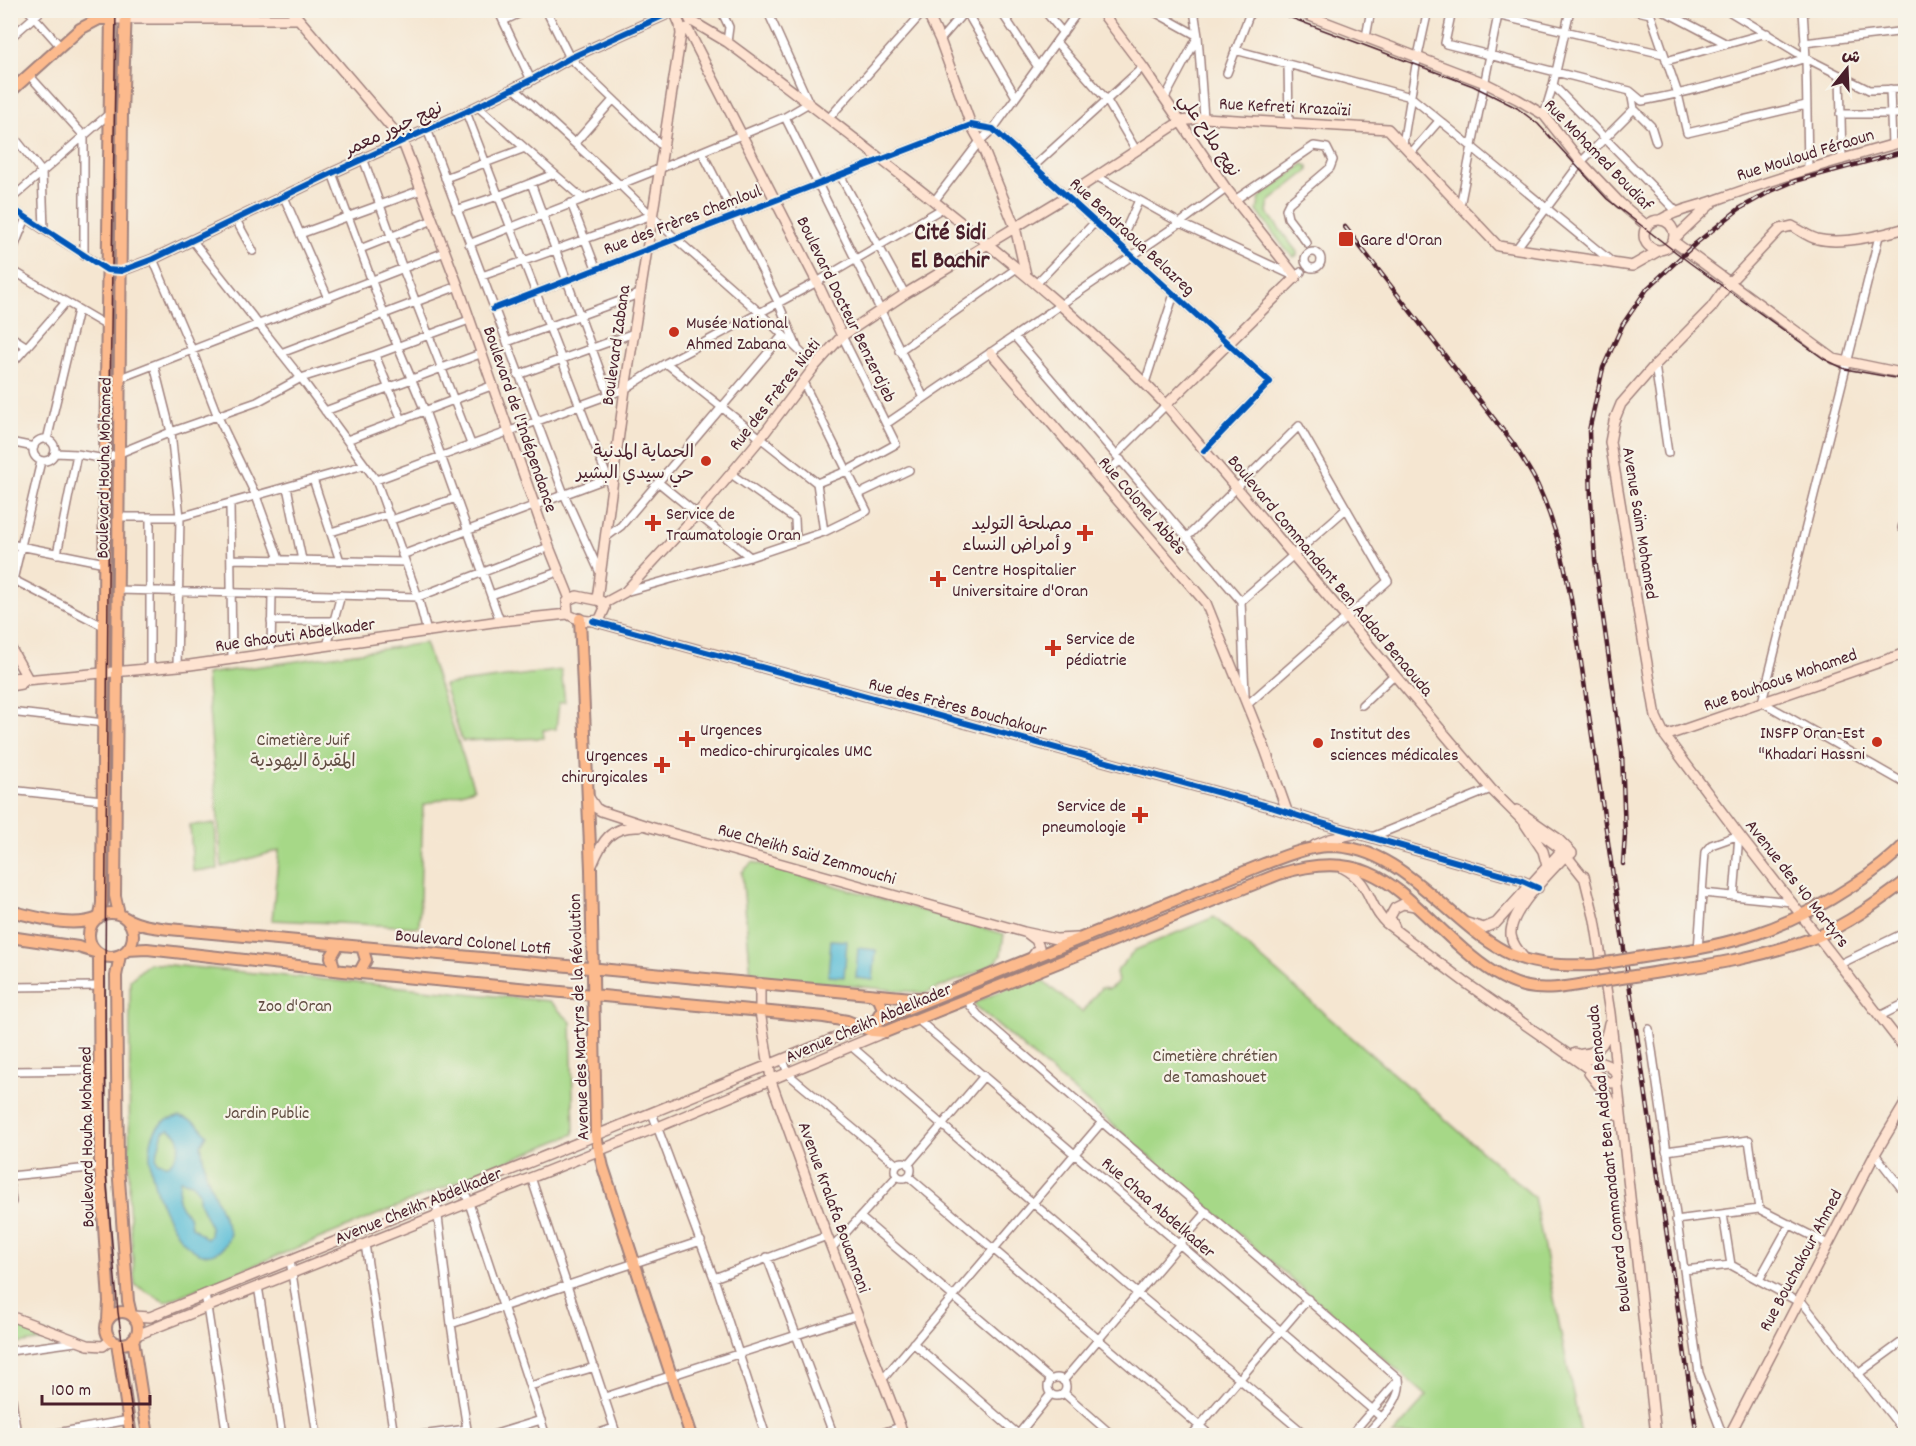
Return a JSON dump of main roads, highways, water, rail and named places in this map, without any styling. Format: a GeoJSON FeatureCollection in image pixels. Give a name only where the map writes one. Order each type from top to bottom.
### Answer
{"type":"FeatureCollection","features":[{"type":"Feature","properties":{"kind":"main road"},"geometry":{"type":"LineString","coordinates":[[10,92],[61,47],[97,10]]}},
{"type":"Feature","properties":{"kind":"main road","name":"Boulevard de l'Indépendance"},"geometry":{"type":"LineString","coordinates":[[291,10],[402,140],[458,286],[491,386],[558,572],[570,599]]}},
{"type":"Feature","properties":{"kind":"main road","name":"Boulevard Commandant Ben Addad Benaouda"},"geometry":{"type":"LineString","coordinates":[[685,10],[690,20],[727,42],[935,200],[1026,275],[1145,383],[1347,617],[1491,789],[1524,822],[1565,851]]}},
{"type":"Feature","properties":{"kind":"main road"},"geometry":{"type":"LineString","coordinates":[[925,10],[940,40],[971,125],[980,141],[1015,227],[1026,275]]}},
{"type":"Feature","properties":{"kind":"main road","name":"نهج ملاح علي"},"geometry":{"type":"LineString","coordinates":[[1100,10],[1110,15],[1226,189],[1299,274],[1166,405]]}},
{"type":"Feature","properties":{"kind":"main road","name":"Rue Mohamed Boudiaf"},"geometry":{"type":"LineString","coordinates":[[1294,10],[1319,15],[1366,37],[1485,83],[1544,115],[1581,162],[1646,231]]}},
{"type":"Feature","properties":{"kind":"main road","name":"Boulevard Docteur Benzerdjeb"},"geometry":{"type":"LineString","coordinates":[[675,11],[680,25],[741,135],[817,282],[842,336]]}},
{"type":"Feature","properties":{"kind":"main road","name":"نهج جبور معمر"},"geometry":{"type":"LineString","coordinates":[[121,271],[153,259],[531,80],[570,58],[675,11]]}},
{"type":"Feature","properties":{"kind":"main road"},"geometry":{"type":"LineString","coordinates":[[80,29],[111,15],[126,14],[298,19]]}},
{"type":"Feature","properties":{"kind":"main road","name":"Boulevard Houha Mohamed"},"geometry":{"type":"LineString","coordinates":[[121,916],[117,910],[115,896],[122,113],[126,14]]}},
{"type":"Feature","properties":{"kind":"main road","name":"Boulevard Houha Mohamed"},"geometry":{"type":"LineString","coordinates":[[99,917],[102,903],[111,15]]}},
{"type":"Feature","properties":{"kind":"main road"},"geometry":{"type":"LineString","coordinates":[[684,31],[701,26]]}},
{"type":"Feature","properties":{"kind":"main road","name":"Boulevard Zabana"},"geometry":{"type":"LineString","coordinates":[[600,602],[600,573],[611,477],[662,146],[684,31]]}},
{"type":"Feature","properties":{"kind":"main road","name":"Rue Kefreti Krazaïzi"},"geometry":{"type":"LineString","coordinates":[[1181,121],[1204,118],[1388,129],[1498,246],[1614,264],[1632,266],[1641,262]]}},
{"type":"Feature","properties":{"kind":"main road","name":"Rue des Frères Niati"},"geometry":{"type":"LineString","coordinates":[[600,602],[625,592],[697,514],[760,439],[815,366],[842,336],[905,294],[1067,196],[1181,121]]}},
{"type":"Feature","properties":{"kind":"main road","name":"Rue Mouloud Féraoun"},"geometry":{"type":"LineString","coordinates":[[1660,220],[1676,211],[1808,168],[1905,141]]}},
{"type":"Feature","properties":{"kind":"main road","name":"Rue Mouloud Féraoun"},"geometry":{"type":"LineString","coordinates":[[1673,240],[1714,200]]}},
{"type":"Feature","properties":{"kind":"main road"},"geometry":{"type":"LineString","coordinates":[[1660,220],[1672,226],[1673,240],[1666,249],[1660,250],[1641,262],[1645,249],[1646,231],[1651,223],[1660,220]]}},
{"type":"Feature","properties":{"kind":"main road","name":"Avenue Saïm Mohamed"},"geometry":{"type":"LineString","coordinates":[[1665,736],[1656,717],[1610,442],[1621,404],[1655,365],[1711,308],[1729,283],[1780,229],[1792,226],[1819,240],[1879,236],[1905,228]]}},
{"type":"Feature","properties":{"kind":"main road"},"geometry":{"type":"LineString","coordinates":[[1646,231],[1649,246],[1660,250]]}},
{"type":"Feature","properties":{"kind":"main road"},"geometry":{"type":"LineString","coordinates":[[1673,240],[1834,359],[1905,374]]}},
{"type":"Feature","properties":{"kind":"main road","name":"Rue Colonel Abbès"},"geometry":{"type":"LineString","coordinates":[[990,353],[1206,603],[1265,748],[1287,811]]}},
{"type":"Feature","properties":{"kind":"main road"},"geometry":{"type":"LineString","coordinates":[[568,614],[566,607],[570,599],[577,596],[600,602],[605,608],[603,616],[593,621]]}},
{"type":"Feature","properties":{"kind":"main road","name":"Rue Ghaouti Abdelkader"},"geometry":{"type":"LineString","coordinates":[[10,678],[27,679],[177,666],[500,621],[568,614]]}},
{"type":"Feature","properties":{"kind":"main road","name":"Rue des Frères Bouchakour"},"geometry":{"type":"LineString","coordinates":[[568,614],[1287,811],[1314,821]]}},
{"type":"Feature","properties":{"kind":"main road","name":"Avenue des Martyrs de la Révolution"},"geometry":{"type":"LineString","coordinates":[[580,619],[591,868],[598,1151],[691,1436]]}},
{"type":"Feature","properties":{"kind":"main road"},"geometry":{"type":"LineString","coordinates":[[10,647],[27,679]]}},
{"type":"Feature","properties":{"kind":"main road","name":"Rue Bouhaous Mohamed"},"geometry":{"type":"LineString","coordinates":[[1665,736],[1905,653]]}},
{"type":"Feature","properties":{"kind":"main road","name":"Rue Ghaouti Abdelkader"},"geometry":{"type":"LineString","coordinates":[[10,686],[21,684],[27,679]]}},
{"type":"Feature","properties":{"kind":"main road","name":"Avenue des 40 Martyrs"},"geometry":{"type":"LineString","coordinates":[[1665,736],[1905,1050]]}},
{"type":"Feature","properties":{"kind":"main road"},"geometry":{"type":"LineString","coordinates":[[1271,807],[1278,790]]}},
{"type":"Feature","properties":{"kind":"main road","name":"Rue Cheikh Saïd Zemmouchi"},"geometry":{"type":"LineString","coordinates":[[588,796],[596,808],[601,811],[651,828],[1024,932],[1056,939],[1083,937]]}},
{"type":"Feature","properties":{"kind":"main road","name":"Boulevard Commandant Ben Addad Benaouda"},"geometry":{"type":"LineString","coordinates":[[1512,809],[1524,814],[1565,851],[1585,879],[1595,920],[1618,1078],[1656,1436]]}},
{"type":"Feature","properties":{"kind":"main road"},"geometry":{"type":"LineString","coordinates":[[1314,821],[1536,883]]}},
{"type":"Feature","properties":{"kind":"main road"},"geometry":{"type":"LineString","coordinates":[[1308,849],[1316,842],[1319,835],[1319,828],[1314,821]]}},
{"type":"Feature","properties":{"kind":"main road"},"geometry":{"type":"LineString","coordinates":[[1524,822],[1543,851],[1547,866]]}},
{"type":"Feature","properties":{"kind":"main road"},"geometry":{"type":"LineString","coordinates":[[591,868],[605,840],[620,828],[651,828]]}},
{"type":"Feature","properties":{"kind":"main road"},"geometry":{"type":"LineString","coordinates":[[1308,849],[1330,839],[1356,833]]}},
{"type":"Feature","properties":{"kind":"main road","name":"Avenue Cheikh Abdelkader"},"geometry":{"type":"LineString","coordinates":[[132,1315],[150,1317],[1072,941],[1264,864],[1308,849],[1338,846],[1373,855],[1397,869],[1503,951],[1525,960],[1562,965],[1593,964],[1698,950],[1741,940],[1802,916],[1831,900],[1903,851]]}},
{"type":"Feature","properties":{"kind":"main road"},"geometry":{"type":"LineString","coordinates":[[1525,960],[1513,942],[1511,932],[1516,916],[1547,866],[1565,851]]}},
{"type":"Feature","properties":{"kind":"main road"},"geometry":{"type":"LineString","coordinates":[[1459,919],[1478,927],[1489,927],[1500,920],[1565,851]]}},
{"type":"Feature","properties":{"kind":"main road"},"geometry":{"type":"LineString","coordinates":[[1336,864],[1359,878],[1368,890],[1381,919],[1466,983],[1606,1081],[1614,1083],[1618,1078],[1607,1065],[1563,1050]]}},
{"type":"Feature","properties":{"kind":"main road","name":"Avenue Cheikh Abdelkader"},"geometry":{"type":"LineString","coordinates":[[135,1337],[291,1272],[658,1127],[885,1032],[1279,873],[1316,865],[1336,864],[1371,872],[1389,884],[1476,960],[1506,980],[1535,988],[1550,989],[1727,962],[1818,936],[1851,919],[1905,881]]}},
{"type":"Feature","properties":{"kind":"main road"},"geometry":{"type":"LineString","coordinates":[[1397,930],[1390,918],[1395,908],[1403,904],[1415,906]]}},
{"type":"Feature","properties":{"kind":"main road"},"geometry":{"type":"LineString","coordinates":[[10,911],[69,922],[88,921],[110,913],[121,916],[128,921],[132,929],[132,938],[123,952]]}},
{"type":"Feature","properties":{"kind":"main road","name":"Boulevard Colonel Lotfi"},"geometry":{"type":"LineString","coordinates":[[121,916],[132,923],[148,927],[912,998],[933,998]]}},
{"type":"Feature","properties":{"kind":"main road"},"geometry":{"type":"LineString","coordinates":[[99,917],[91,927],[89,938],[99,953]]}},
{"type":"Feature","properties":{"kind":"main road"},"geometry":{"type":"LineString","coordinates":[[1024,932],[1039,944],[1039,951],[1030,959]]}},
{"type":"Feature","properties":{"kind":"main road"},"geometry":{"type":"LineString","coordinates":[[10,938],[78,947],[109,957],[123,952],[147,949],[335,970],[833,1018],[872,1031],[885,1032]]}},
{"type":"Feature","properties":{"kind":"main road"},"geometry":{"type":"LineString","coordinates":[[1072,941],[1079,954]]}},
{"type":"Feature","properties":{"kind":"main road"},"geometry":{"type":"LineString","coordinates":[[335,970],[331,957],[338,945]]}},
{"type":"Feature","properties":{"kind":"main road"},"geometry":{"type":"LineString","coordinates":[[359,972],[366,960],[362,947]]}},
{"type":"Feature","properties":{"kind":"main road","name":"Boulevard Houha Mohamed"},"geometry":{"type":"LineString","coordinates":[[123,952],[116,976],[118,1166],[128,1301],[132,1315]]}},
{"type":"Feature","properties":{"kind":"main road","name":"Boulevard Houha Mohamed"},"geometry":{"type":"LineString","coordinates":[[99,953],[100,1167],[109,1301],[108,1320]]}},
{"type":"Feature","properties":{"kind":"main road","name":"Avenue Kralafa Bouamrani"},"geometry":{"type":"LineString","coordinates":[[760,983],[760,1012],[772,1080],[827,1236],[902,1431]]}},
{"type":"Feature","properties":{"kind":"main road"},"geometry":{"type":"LineString","coordinates":[[869,993],[879,999],[882,1006],[882,1013],[874,1022]]}},
{"type":"Feature","properties":{"kind":"main road"},"geometry":{"type":"LineString","coordinates":[[1575,1053],[1590,1053],[1600,1048],[1606,1035],[1610,1013]]}},
{"type":"Feature","properties":{"kind":"main road"},"geometry":{"type":"LineString","coordinates":[[1563,1050],[1587,1071],[1603,1090],[1616,1109],[1622,1126]]}},
{"type":"Feature","properties":{"kind":"main road","name":"Rue Bouchakour Ahmed"},"geometry":{"type":"LineString","coordinates":[[1729,1436],[1798,1299],[1905,1102]]}},
{"type":"Feature","properties":{"kind":"main road"},"geometry":{"type":"LineString","coordinates":[[131,1436],[114,1341],[106,1329],[108,1320],[118,1312],[132,1315],[138,1325],[135,1337],[148,1436]]}},
{"type":"Feature","properties":{"kind":"main road"},"geometry":{"type":"LineString","coordinates":[[10,1316],[79,1342],[101,1346],[114,1341],[126,1343],[135,1337]]}},
{"type":"Feature","properties":{"kind":"main road"},"geometry":{"type":"LineString","coordinates":[[1651,1436],[1652,1401]]}},
{"type":"Feature","properties":{"kind":"water"},"geometry":{"type":"Polygon","coordinates":[[[831,940],[847,941],[844,977],[828,976],[831,940]]]}},
{"type":"Feature","properties":{"kind":"water"},"geometry":{"type":"Polygon","coordinates":[[[858,948],[876,950],[873,980],[856,978],[858,948]]]}},
{"type":"Feature","properties":{"kind":"water"},"geometry":{"type":"Polygon","coordinates":[[[179,1117],[195,1123],[207,1135],[201,1145],[206,1174],[230,1233],[224,1246],[214,1253],[194,1251],[179,1236],[169,1221],[154,1184],[150,1147],[155,1132],[165,1121],[179,1117]],[[169,1129],[163,1132],[156,1157],[158,1162],[169,1165],[176,1156],[180,1142],[175,1133],[169,1129]],[[180,1180],[178,1200],[189,1215],[191,1226],[207,1239],[210,1236],[210,1230],[200,1204],[199,1193],[192,1183],[180,1180]]]}},
{"type":"Feature","properties":{"kind":"tram line"},"geometry":{"type":"LineString","coordinates":[[116,10],[109,457],[105,975],[106,1174],[118,1312],[135,1436]]}},
{"type":"Feature","properties":{"kind":"tram line"},"geometry":{"type":"LineString","coordinates":[[1270,10],[1473,86],[1517,108],[1538,124],[1607,199],[1690,263],[1824,359],[1845,369],[1906,380]]}},
{"type":"Feature","properties":{"kind":"railway"},"geometry":{"type":"LineString","coordinates":[[1623,864],[1625,834],[1622,752],[1595,560],[1591,499],[1589,431],[1603,368],[1623,324],[1647,289],[1695,244],[1739,209],[1795,181],[1906,151]]}},
{"type":"Feature","properties":{"kind":"railway"},"geometry":{"type":"LineString","coordinates":[[1345,227],[1515,446],[1538,486],[1559,543],[1575,622],[1697,1436]]}},
{"type":"Feature","properties":{"kind":"place","name":"Gare d'Oran"},"geometry":{"type":"Point","coordinates":[1346,239]}},
{"type":"Feature","properties":{"kind":"place","name":"Musée National Ahmed Zabana"},"geometry":{"type":"Point","coordinates":[674,332]}},
{"type":"Feature","properties":{"kind":"place","name":"الحماية المدنية حي سيدي البشير"},"geometry":{"type":"Point","coordinates":[706,461]}},
{"type":"Feature","properties":{"kind":"place","name":"Service de Traumatologie Oran"},"geometry":{"type":"Point","coordinates":[653,523]}},
{"type":"Feature","properties":{"kind":"place","name":"مصلحة التوليد و أمراض النساء"},"geometry":{"type":"Point","coordinates":[1085,533]}},
{"type":"Feature","properties":{"kind":"place","name":"Centre Hospitalier Universitaire d'Oran"},"geometry":{"type":"Point","coordinates":[938,579]}},
{"type":"Feature","properties":{"kind":"place","name":"Service de pédiatrie"},"geometry":{"type":"Point","coordinates":[1053,648]}},
{"type":"Feature","properties":{"kind":"place","name":"Urgences medico-chirurgicales UMC"},"geometry":{"type":"Point","coordinates":[687,739]}},
{"type":"Feature","properties":{"kind":"place","name":"INSFP Oran-Est \"Khadari Hassni"},"geometry":{"type":"Point","coordinates":[1877,742]}},
{"type":"Feature","properties":{"kind":"place","name":"Institut des sciences médicales"},"geometry":{"type":"Point","coordinates":[1318,743]}},
{"type":"Feature","properties":{"kind":"place","name":"Urgences chirurgicales"},"geometry":{"type":"Point","coordinates":[662,765]}},
{"type":"Feature","properties":{"kind":"place","name":"Service de pneumologie"},"geometry":{"type":"Point","coordinates":[1140,815]}},
{"type":"Feature","properties":{"kind":"district","name":"Cité Sidi El Bachir"},"geometry":{"type":"Point","coordinates":[950,245]}},
{"type":"Feature","properties":{"kind":"park label","name":"Cimetière Juif المقبرة اليهودية"},"geometry":{"type":"Point","coordinates":[303,750]}},
{"type":"Feature","properties":{"kind":"park label","name":"Zoo d'Oran"},"geometry":{"type":"Point","coordinates":[295,1005]}},
{"type":"Feature","properties":{"kind":"park label","name":"Cimetière chrétien de Tamashouet"},"geometry":{"type":"Point","coordinates":[1215,1065]}},
{"type":"Feature","properties":{"kind":"park label","name":"Jardin Public"},"geometry":{"type":"Point","coordinates":[267,1112]}}]}
